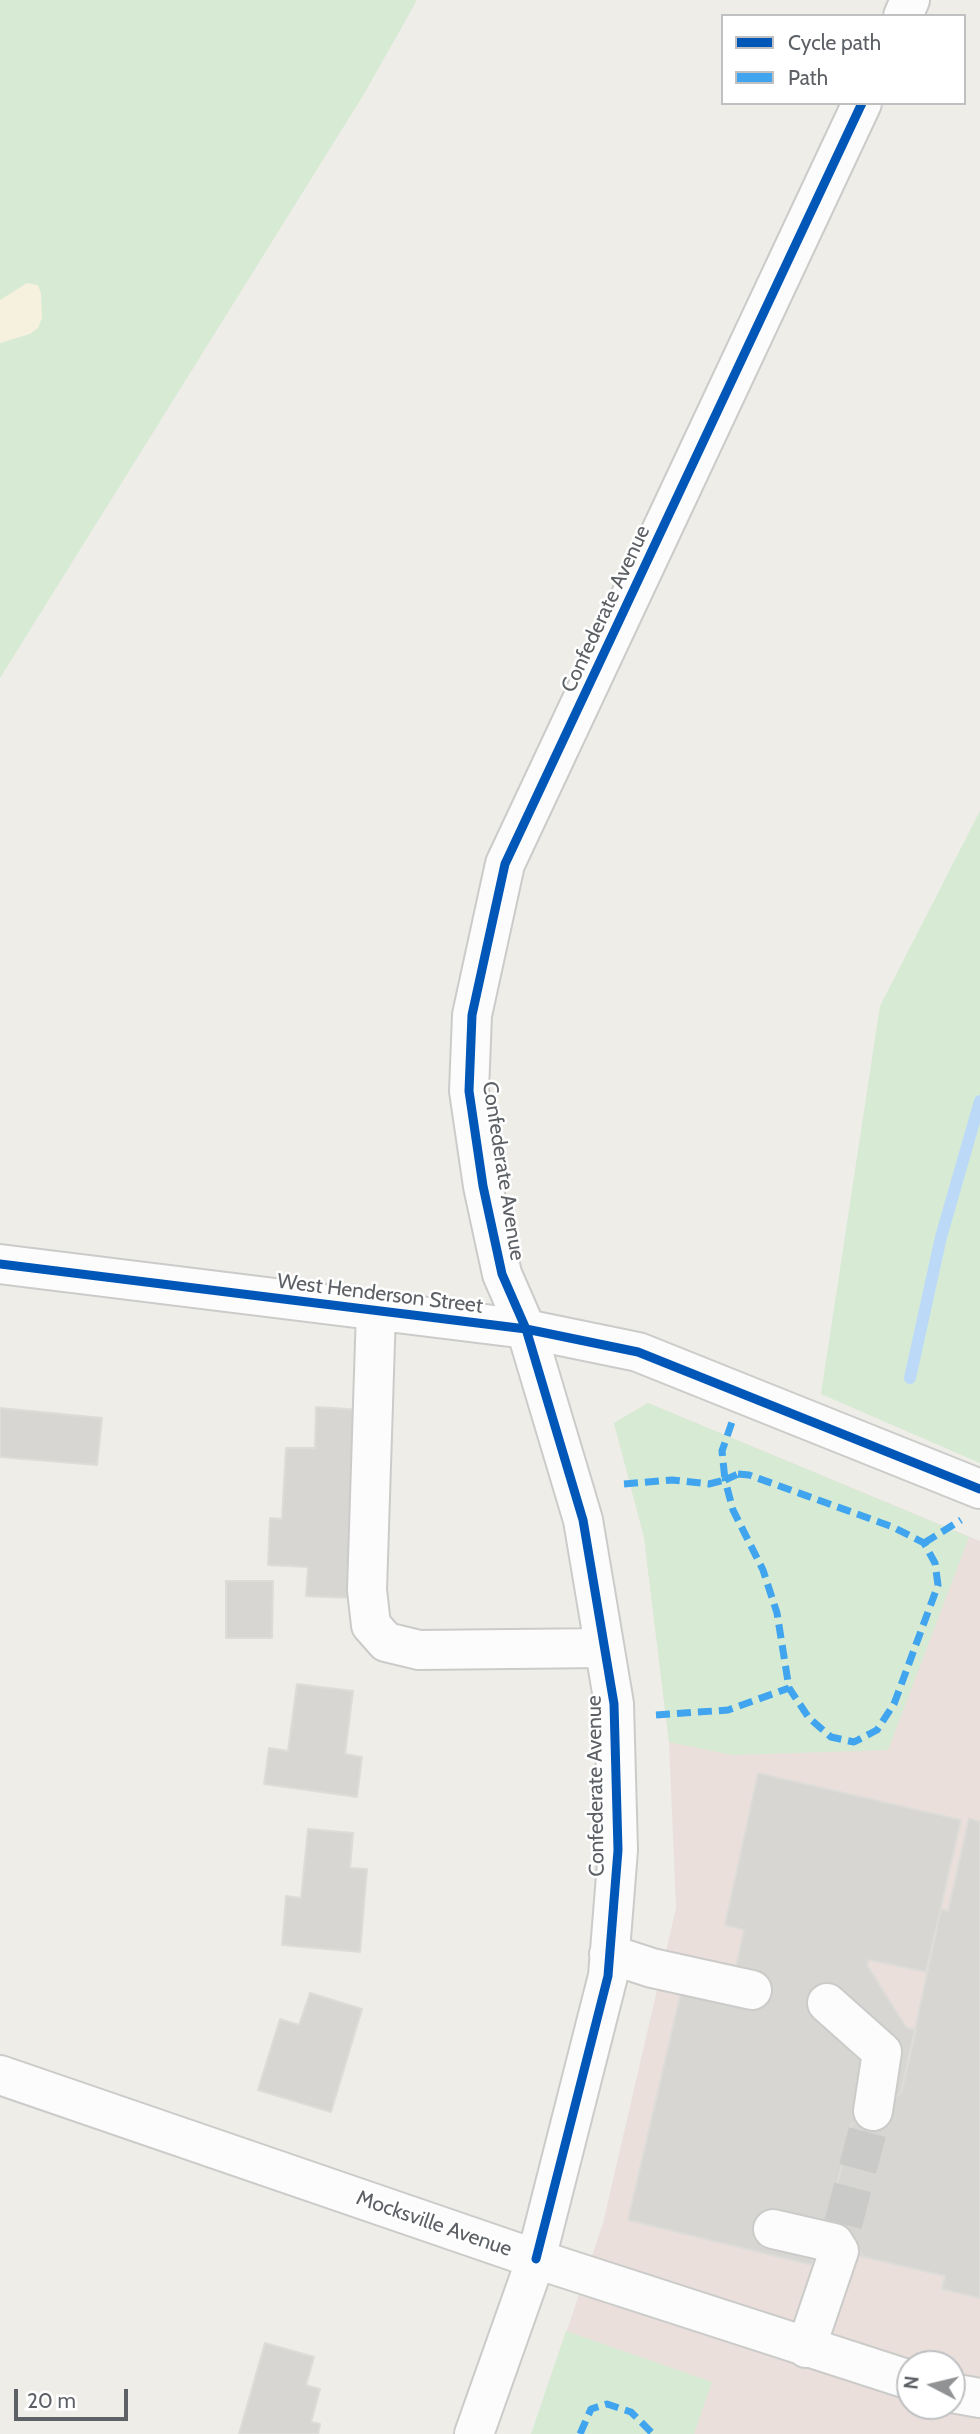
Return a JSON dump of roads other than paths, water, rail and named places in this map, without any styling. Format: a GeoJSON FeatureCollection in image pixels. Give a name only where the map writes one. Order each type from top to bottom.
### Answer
{"type":"FeatureCollection","features":[{"type":"Feature","properties":{"kind":"street","name":"Confederate Avenue"},"geometry":{"type":"LineString","coordinates":[[474,2434],[536,2259],[608,1976],[618,1850],[614,1704],[583,1520],[526,1329],[502,1274],[483,1186],[469,1091],[472,1015],[505,864],[861,105]]}},
{"type":"Feature","properties":{"kind":"street","name":"West Henderson Street"},"geometry":{"type":"LineString","coordinates":[[0,1264],[526,1329],[638,1352],[980,1489]]}},
{"type":"Feature","properties":{"kind":"street"},"geometry":{"type":"LineString","coordinates":[[376,1311],[367,1590],[371,1626],[386,1642],[419,1650],[604,1648]]}},
{"type":"Feature","properties":{"kind":"street"},"geometry":{"type":"LineString","coordinates":[[610,1954],[652,1968],[752,1990]]}},
{"type":"Feature","properties":{"kind":"street"},"geometry":{"type":"LineString","coordinates":[[827,2003],[882,2052],[873,2111]]}},
{"type":"Feature","properties":{"kind":"street","name":"Mocksville Avenue"},"geometry":{"type":"LineString","coordinates":[[0,2075],[536,2259],[896,2376]]}},
{"type":"Feature","properties":{"kind":"street"},"geometry":{"type":"LineString","coordinates":[[773,2229],[839,2233],[839,2252],[806,2348]]}},
{"type":"Feature","properties":{"kind":"waterway"},"geometry":{"type":"LineString","coordinates":[[910,1378],[941,1237],[980,1101]]}},
{"type":"Feature","properties":{"kind":"tunnel"},"geometry":{"type":"LineString","coordinates":[[843,2224],[873,2111]]}}]}
